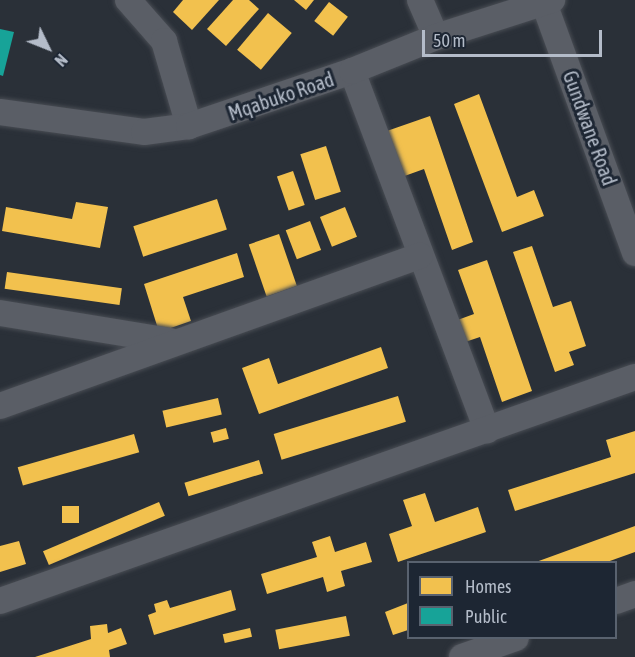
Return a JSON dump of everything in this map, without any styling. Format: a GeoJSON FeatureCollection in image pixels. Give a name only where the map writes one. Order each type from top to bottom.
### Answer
{"type":"FeatureCollection","features":[{"type":"Feature","properties":{"kind":"street"},"geometry":{"type":"LineString","coordinates":[[128,0],[164,41],[189,126]]}},
{"type":"Feature","properties":{"kind":"street"},"geometry":{"type":"LineString","coordinates":[[420,0],[436,37]]}},
{"type":"Feature","properties":{"kind":"street","name":"Mqabuko Road"},"geometry":{"type":"LineString","coordinates":[[0,112],[144,132],[189,126],[352,70],[436,37],[548,1]]}},
{"type":"Feature","properties":{"kind":"street","name":"Gundwane Road"},"geometry":{"type":"LineString","coordinates":[[548,1],[635,253]]}},
{"type":"Feature","properties":{"kind":"street"},"geometry":{"type":"LineString","coordinates":[[352,70],[487,431]]}},
{"type":"Feature","properties":{"kind":"street"},"geometry":{"type":"LineString","coordinates":[[0,406],[420,256]]}},
{"type":"Feature","properties":{"kind":"street"},"geometry":{"type":"LineString","coordinates":[[0,314],[174,342]]}},
{"type":"Feature","properties":{"kind":"street"},"geometry":{"type":"LineString","coordinates":[[0,601],[635,377]]}},
{"type":"Feature","properties":{"kind":"street"},"geometry":{"type":"LineString","coordinates":[[617,600],[635,594]]}},
{"type":"Feature","properties":{"kind":"street"},"geometry":{"type":"LineString","coordinates":[[462,657],[513,639]]}},
{"type":"Feature","properties":{"kind":"building: Homes"},"geometry":{"type":"Polygon","coordinates":[[[183,0],[219,0],[192,30],[173,12],[183,0]]]}},
{"type":"Feature","properties":{"kind":"building: Homes"},"geometry":{"type":"Polygon","coordinates":[[[233,0],[249,0],[259,9],[226,46],[207,29],[233,0]]]}},
{"type":"Feature","properties":{"kind":"building: Homes"},"geometry":{"type":"Polygon","coordinates":[[[294,0],[314,0],[306,10],[294,0]]]}},
{"type":"Feature","properties":{"kind":"building: Homes"},"geometry":{"type":"Polygon","coordinates":[[[329,2],[348,17],[333,36],[314,21],[329,2]]]}},
{"type":"Feature","properties":{"kind":"building: Homes"},"geometry":{"type":"Polygon","coordinates":[[[268,13],[292,33],[261,70],[237,50],[268,13]]]}},
{"type":"Feature","properties":{"kind":"building: Homes"},"geometry":{"type":"Polygon","coordinates":[[[479,94],[517,197],[534,190],[544,216],[502,232],[454,104],[479,94]]]}},
{"type":"Feature","properties":{"kind":"building: Homes"},"geometry":{"type":"Polygon","coordinates":[[[430,116],[473,242],[452,250],[424,169],[399,178],[384,132],[430,116]]]}},
{"type":"Feature","properties":{"kind":"building: Homes"},"geometry":{"type":"Polygon","coordinates":[[[326,146],[341,192],[315,200],[300,154],[326,146]]]}},
{"type":"Feature","properties":{"kind":"building: Homes"},"geometry":{"type":"Polygon","coordinates":[[[293,171],[305,205],[289,211],[277,177],[293,171]]]}},
{"type":"Feature","properties":{"kind":"building: Homes"},"geometry":{"type":"Polygon","coordinates":[[[217,199],[227,229],[143,257],[133,226],[217,199]]]}},
{"type":"Feature","properties":{"kind":"building: Homes"},"geometry":{"type":"Polygon","coordinates":[[[76,202],[108,207],[100,248],[2,231],[6,207],[72,219],[76,202]]]}},
{"type":"Feature","properties":{"kind":"building: Homes"},"geometry":{"type":"Polygon","coordinates":[[[345,207],[357,237],[332,247],[320,217],[345,207]]]}},
{"type":"Feature","properties":{"kind":"building: Homes"},"geometry":{"type":"Polygon","coordinates":[[[310,221],[321,250],[297,259],[286,230],[310,221]]]}},
{"type":"Feature","properties":{"kind":"building: Homes"},"geometry":{"type":"Polygon","coordinates":[[[279,234],[297,286],[267,296],[249,244],[279,234]]]}},
{"type":"Feature","properties":{"kind":"building: Homes"},"geometry":{"type":"Polygon","coordinates":[[[532,246],[553,307],[571,301],[586,346],[569,352],[574,365],[555,372],[513,252],[532,246]]]}},
{"type":"Feature","properties":{"kind":"building: Homes"},"geometry":{"type":"Polygon","coordinates":[[[237,253],[244,277],[183,297],[191,321],[159,332],[144,284],[237,253]]]}},
{"type":"Feature","properties":{"kind":"building: Homes"},"geometry":{"type":"Polygon","coordinates":[[[487,260],[532,391],[502,402],[480,337],[459,344],[452,322],[474,314],[458,270],[487,260]]]}},
{"type":"Feature","properties":{"kind":"building: Homes"},"geometry":{"type":"Polygon","coordinates":[[[7,272],[122,288],[120,305],[5,289],[7,272]]]}},
{"type":"Feature","properties":{"kind":"building: Homes"},"geometry":{"type":"Polygon","coordinates":[[[381,347],[388,368],[259,414],[242,368],[269,358],[278,384],[381,347]]]}},
{"type":"Feature","properties":{"kind":"building: Homes"},"geometry":{"type":"Polygon","coordinates":[[[398,396],[406,422],[282,460],[274,434],[398,396]]]}},
{"type":"Feature","properties":{"kind":"building: Homes"},"geometry":{"type":"Polygon","coordinates":[[[218,398],[222,415],[166,427],[162,411],[218,398]]]}},
{"type":"Feature","properties":{"kind":"building: Homes"},"geometry":{"type":"Polygon","coordinates":[[[226,428],[229,439],[213,443],[211,432],[226,428]]]}},
{"type":"Feature","properties":{"kind":"building: Homes"},"geometry":{"type":"Polygon","coordinates":[[[635,431],[635,473],[515,511],[508,490],[611,457],[606,440],[635,431]]]}},
{"type":"Feature","properties":{"kind":"building: Homes"},"geometry":{"type":"Polygon","coordinates":[[[134,434],[139,452],[23,486],[18,467],[134,434]]]}},
{"type":"Feature","properties":{"kind":"building: Homes"},"geometry":{"type":"Polygon","coordinates":[[[259,460],[263,473],[189,496],[184,483],[259,460]]]}},
{"type":"Feature","properties":{"kind":"building: Homes"},"geometry":{"type":"Polygon","coordinates":[[[425,493],[435,522],[478,507],[486,532],[398,562],[389,534],[412,526],[403,500],[425,493]]]}},
{"type":"Feature","properties":{"kind":"building: Homes"},"geometry":{"type":"Polygon","coordinates":[[[159,502],[165,516],[49,565],[43,551],[159,502]]]}},
{"type":"Feature","properties":{"kind":"building: Homes"},"geometry":{"type":"Polygon","coordinates":[[[62,506],[79,506],[79,523],[62,523],[62,506]]]}},
{"type":"Feature","properties":{"kind":"building: Homes"},"geometry":{"type":"Polygon","coordinates":[[[635,526],[635,552],[610,561],[539,561],[635,526]]]}},
{"type":"Feature","properties":{"kind":"building: Homes"},"geometry":{"type":"Polygon","coordinates":[[[330,536],[335,552],[366,542],[372,562],[341,571],[345,586],[327,592],[323,577],[267,594],[261,574],[317,557],[312,542],[330,536]]]}},
{"type":"Feature","properties":{"kind":"building: Homes"},"geometry":{"type":"Polygon","coordinates":[[[19,541],[26,564],[0,572],[0,546],[19,541]]]}},
{"type":"Feature","properties":{"kind":"building: Homes"},"geometry":{"type":"Polygon","coordinates":[[[231,590],[236,610],[154,635],[148,615],[156,612],[154,604],[167,600],[170,608],[231,590]]]}},
{"type":"Feature","properties":{"kind":"building: Homes"},"geometry":{"type":"Polygon","coordinates":[[[407,603],[407,630],[393,635],[385,612],[407,603]]]}},
{"type":"Feature","properties":{"kind":"building: Homes"},"geometry":{"type":"Polygon","coordinates":[[[346,616],[350,636],[279,649],[275,630],[346,616]]]}},
{"type":"Feature","properties":{"kind":"building: Homes"},"geometry":{"type":"Polygon","coordinates":[[[107,624],[108,633],[121,628],[127,644],[109,650],[110,657],[35,657],[91,639],[90,626],[107,624]]]}},
{"type":"Feature","properties":{"kind":"building: Homes"},"geometry":{"type":"Polygon","coordinates":[[[250,628],[252,637],[225,643],[223,634],[250,628]]]}},
{"type":"Feature","properties":{"kind":"building: Public"},"geometry":{"type":"Polygon","coordinates":[[[0,29],[14,32],[3,76],[0,75],[0,29]]]}}]}
